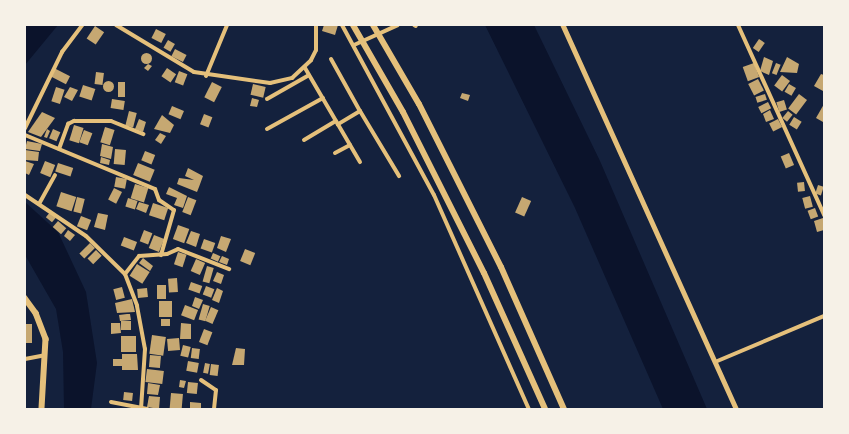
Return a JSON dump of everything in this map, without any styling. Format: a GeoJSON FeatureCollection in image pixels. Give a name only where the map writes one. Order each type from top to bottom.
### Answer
{"type":"FeatureCollection","features":[{"type":"Feature","properties":{"kind":"highway"},"geometry":{"type":"LineString","coordinates":[[353,25],[403,112],[475,255],[545,409]]}},
{"type":"Feature","properties":{"kind":"highway"},"geometry":{"type":"LineString","coordinates":[[373,25],[419,104],[501,267],[564,409]]}},
{"type":"Feature","properties":{"kind":"main road"},"geometry":{"type":"LineString","coordinates":[[25,298],[40,322],[47,354],[42,409]]}},
{"type":"Feature","properties":{"kind":"street"},"geometry":{"type":"LineString","coordinates":[[25,128],[55,66],[82,25]]}},
{"type":"Feature","properties":{"kind":"street"},"geometry":{"type":"LineString","coordinates":[[116,25],[181,66],[206,76],[276,83],[292,78],[305,68],[314,55],[316,25]]}},
{"type":"Feature","properties":{"kind":"street"},"geometry":{"type":"LineString","coordinates":[[206,76],[227,25]]}},
{"type":"Feature","properties":{"kind":"street"},"geometry":{"type":"LineString","coordinates":[[342,25],[434,196],[529,409]]}},
{"type":"Feature","properties":{"kind":"street"},"geometry":{"type":"LineString","coordinates":[[354,45],[398,25]]}},
{"type":"Feature","properties":{"kind":"street"},"geometry":{"type":"LineString","coordinates":[[563,25],[736,409]]}},
{"type":"Feature","properties":{"kind":"street"},"geometry":{"type":"LineString","coordinates":[[738,25],[824,215]]}},
{"type":"Feature","properties":{"kind":"street"},"geometry":{"type":"LineString","coordinates":[[331,59],[399,176]]}},
{"type":"Feature","properties":{"kind":"street"},"geometry":{"type":"LineString","coordinates":[[305,68],[360,162]]}},
{"type":"Feature","properties":{"kind":"street"},"geometry":{"type":"LineString","coordinates":[[267,99],[309,75]]}},
{"type":"Feature","properties":{"kind":"street"},"geometry":{"type":"LineString","coordinates":[[267,129],[323,98]]}},
{"type":"Feature","properties":{"kind":"street"},"geometry":{"type":"LineString","coordinates":[[304,140],[360,111]]}},
{"type":"Feature","properties":{"kind":"street"},"geometry":{"type":"LineString","coordinates":[[59,149],[68,124],[74,121],[111,121],[143,134]]}},
{"type":"Feature","properties":{"kind":"street"},"geometry":{"type":"LineString","coordinates":[[25,135],[155,188],[159,200],[174,210],[161,255]]}},
{"type":"Feature","properties":{"kind":"street"},"geometry":{"type":"LineString","coordinates":[[334,153],[350,145]]}},
{"type":"Feature","properties":{"kind":"street"},"geometry":{"type":"LineString","coordinates":[[40,204],[55,175]]}},
{"type":"Feature","properties":{"kind":"street"},"geometry":{"type":"LineString","coordinates":[[25,195],[86,236],[125,274],[137,306],[145,349],[141,408]]}},
{"type":"Feature","properties":{"kind":"street"},"geometry":{"type":"LineString","coordinates":[[125,274],[139,256],[161,255],[184,250],[229,269]]}},
{"type":"Feature","properties":{"kind":"street"},"geometry":{"type":"LineString","coordinates":[[714,362],[824,316]]}},
{"type":"Feature","properties":{"kind":"street"},"geometry":{"type":"LineString","coordinates":[[25,359],[47,354]]}},
{"type":"Feature","properties":{"kind":"street"},"geometry":{"type":"LineString","coordinates":[[201,380],[216,390],[214,409]]}},
{"type":"Feature","properties":{"kind":"street"},"geometry":{"type":"LineString","coordinates":[[111,402],[147,409]]}},
{"type":"Feature","properties":{"kind":"water"},"geometry":{"type":"Polygon","coordinates":[[[25,25],[58,25],[25,65],[25,25]]]}},
{"type":"Feature","properties":{"kind":"water"},"geometry":{"type":"Polygon","coordinates":[[[485,25],[534,25],[600,161],[707,409],[663,409],[575,208],[485,25]]]}},
{"type":"Feature","properties":{"kind":"water"},"geometry":{"type":"Polygon","coordinates":[[[25,202],[58,232],[86,292],[97,363],[91,409],[64,409],[63,352],[56,309],[25,255],[25,202]]]}},
{"type":"Feature","properties":{"kind":"building"},"geometry":{"type":"Polygon","coordinates":[[[324,25],[338,25],[335,35],[322,31],[324,25]]]}},
{"type":"Feature","properties":{"kind":"building"},"geometry":{"type":"Polygon","coordinates":[[[95,26],[104,32],[96,45],[87,38],[95,26]]]}},
{"type":"Feature","properties":{"kind":"building"},"geometry":{"type":"Polygon","coordinates":[[[156,29],[166,34],[161,43],[151,38],[156,29]]]}},
{"type":"Feature","properties":{"kind":"building"},"geometry":{"type":"Polygon","coordinates":[[[759,39],[765,43],[759,52],[753,48],[759,39]]]}},
{"type":"Feature","properties":{"kind":"building"},"geometry":{"type":"Polygon","coordinates":[[[168,40],[175,44],[170,52],[164,48],[168,40]]]}},
{"type":"Feature","properties":{"kind":"building"},"geometry":{"type":"Polygon","coordinates":[[[175,49],[187,55],[183,62],[171,56],[175,49]]]}},
{"type":"Feature","properties":{"kind":"building"},"geometry":{"type":"Polygon","coordinates":[[[146,52],[152,58],[146,64],[140,58],[146,52]]]}},
{"type":"Feature","properties":{"kind":"building"},"geometry":{"type":"Polygon","coordinates":[[[764,57],[773,61],[769,75],[760,71],[764,57]]]}},
{"type":"Feature","properties":{"kind":"building"},"geometry":{"type":"Polygon","coordinates":[[[787,57],[799,64],[797,73],[780,72],[787,57]]]}},
{"type":"Feature","properties":{"kind":"building"},"geometry":{"type":"Polygon","coordinates":[[[754,63],[759,77],[748,81],[743,67],[754,63]]]}},
{"type":"Feature","properties":{"kind":"building"},"geometry":{"type":"Polygon","coordinates":[[[776,63],[781,65],[777,75],[772,73],[776,63]]]}},
{"type":"Feature","properties":{"kind":"building"},"geometry":{"type":"Polygon","coordinates":[[[148,64],[152,66],[148,71],[144,68],[148,64]]]}},
{"type":"Feature","properties":{"kind":"building"},"geometry":{"type":"Polygon","coordinates":[[[54,68],[70,76],[66,84],[50,76],[54,68]]]}},
{"type":"Feature","properties":{"kind":"building"},"geometry":{"type":"Polygon","coordinates":[[[167,68],[176,74],[171,82],[161,76],[167,68]]]}},
{"type":"Feature","properties":{"kind":"building"},"geometry":{"type":"Polygon","coordinates":[[[179,71],[187,74],[183,85],[175,82],[179,71]]]}},
{"type":"Feature","properties":{"kind":"building"},"geometry":{"type":"Polygon","coordinates":[[[96,72],[104,73],[102,85],[95,84],[96,72]]]}},
{"type":"Feature","properties":{"kind":"building"},"geometry":{"type":"Polygon","coordinates":[[[821,74],[824,75],[823,91],[814,86],[821,74]]]}},
{"type":"Feature","properties":{"kind":"building"},"geometry":{"type":"Polygon","coordinates":[[[782,75],[790,81],[782,91],[774,85],[782,75]]]}},
{"type":"Feature","properties":{"kind":"building"},"geometry":{"type":"Polygon","coordinates":[[[758,79],[764,91],[754,96],[748,84],[758,79]]]}},
{"type":"Feature","properties":{"kind":"building"},"geometry":{"type":"Polygon","coordinates":[[[108,80],[114,86],[108,92],[102,86],[108,80]]]}},
{"type":"Feature","properties":{"kind":"building"},"geometry":{"type":"Polygon","coordinates":[[[118,82],[125,82],[125,97],[118,97],[118,82]]]}},
{"type":"Feature","properties":{"kind":"building"},"geometry":{"type":"Polygon","coordinates":[[[212,82],[222,87],[214,102],[204,97],[212,82]]]}},
{"type":"Feature","properties":{"kind":"building"},"geometry":{"type":"Polygon","coordinates":[[[253,84],[266,87],[263,98],[251,95],[253,84]]]}},
{"type":"Feature","properties":{"kind":"building"},"geometry":{"type":"Polygon","coordinates":[[[789,84],[796,88],[791,96],[784,92],[789,84]]]}},
{"type":"Feature","properties":{"kind":"building"},"geometry":{"type":"Polygon","coordinates":[[[83,85],[95,89],[92,100],[79,96],[83,85]]]}},
{"type":"Feature","properties":{"kind":"building"},"geometry":{"type":"Polygon","coordinates":[[[56,87],[65,90],[60,104],[51,101],[56,87]]]}},
{"type":"Feature","properties":{"kind":"building"},"geometry":{"type":"Polygon","coordinates":[[[70,87],[78,90],[72,101],[64,97],[70,87]]]}},
{"type":"Feature","properties":{"kind":"building"},"geometry":{"type":"Polygon","coordinates":[[[462,93],[470,95],[468,101],[460,98],[462,93]]]}},
{"type":"Feature","properties":{"kind":"building"},"geometry":{"type":"Polygon","coordinates":[[[765,94],[767,100],[757,103],[755,97],[765,94]]]}},
{"type":"Feature","properties":{"kind":"building"},"geometry":{"type":"Polygon","coordinates":[[[799,94],[807,100],[796,114],[788,108],[799,94]]]}},
{"type":"Feature","properties":{"kind":"building"},"geometry":{"type":"Polygon","coordinates":[[[252,98],[259,100],[257,107],[250,106],[252,98]]]}},
{"type":"Feature","properties":{"kind":"building"},"geometry":{"type":"Polygon","coordinates":[[[112,99],[125,101],[123,110],[111,108],[112,99]]]}},
{"type":"Feature","properties":{"kind":"building"},"geometry":{"type":"Polygon","coordinates":[[[784,100],[787,110],[779,112],[776,102],[784,100]]]}},
{"type":"Feature","properties":{"kind":"building"},"geometry":{"type":"Polygon","coordinates":[[[768,102],[771,108],[761,113],[758,107],[768,102]]]}},
{"type":"Feature","properties":{"kind":"building"},"geometry":{"type":"Polygon","coordinates":[[[824,104],[824,122],[823,122],[816,118],[824,104]]]}},
{"type":"Feature","properties":{"kind":"building"},"geometry":{"type":"Polygon","coordinates":[[[172,106],[184,111],[180,119],[168,114],[172,106]]]}},
{"type":"Feature","properties":{"kind":"building"},"geometry":{"type":"Polygon","coordinates":[[[770,110],[774,119],[766,122],[763,114],[770,110]]]}},
{"type":"Feature","properties":{"kind":"building"},"geometry":{"type":"Polygon","coordinates":[[[129,111],[137,113],[133,127],[125,126],[129,111]]]}},
{"type":"Feature","properties":{"kind":"building"},"geometry":{"type":"Polygon","coordinates":[[[788,111],[793,115],[787,122],[782,118],[788,111]]]}},
{"type":"Feature","properties":{"kind":"building"},"geometry":{"type":"Polygon","coordinates":[[[42,112],[55,118],[41,137],[28,132],[42,112]]]}},
{"type":"Feature","properties":{"kind":"building"},"geometry":{"type":"Polygon","coordinates":[[[204,114],[212,117],[208,127],[200,124],[204,114]]]}},
{"type":"Feature","properties":{"kind":"building"},"geometry":{"type":"Polygon","coordinates":[[[162,115],[174,125],[170,133],[154,129],[162,115]]]}},
{"type":"Feature","properties":{"kind":"building"},"geometry":{"type":"Polygon","coordinates":[[[794,117],[802,122],[797,129],[789,125],[794,117]]]}},
{"type":"Feature","properties":{"kind":"building"},"geometry":{"type":"Polygon","coordinates":[[[139,119],[146,122],[143,132],[135,129],[139,119]]]}},
{"type":"Feature","properties":{"kind":"building"},"geometry":{"type":"Polygon","coordinates":[[[778,119],[782,127],[773,132],[769,124],[778,119]]]}},
{"type":"Feature","properties":{"kind":"building"},"geometry":{"type":"Polygon","coordinates":[[[74,125],[84,128],[79,143],[69,140],[74,125]]]}},
{"type":"Feature","properties":{"kind":"building"},"geometry":{"type":"Polygon","coordinates":[[[105,127],[115,130],[110,145],[100,142],[105,127]]]}},
{"type":"Feature","properties":{"kind":"building"},"geometry":{"type":"Polygon","coordinates":[[[47,129],[50,131],[47,138],[44,137],[47,129]]]}},
{"type":"Feature","properties":{"kind":"building"},"geometry":{"type":"Polygon","coordinates":[[[53,129],[60,132],[56,141],[49,138],[53,129]]]}},
{"type":"Feature","properties":{"kind":"building"},"geometry":{"type":"Polygon","coordinates":[[[84,130],[92,133],[88,145],[79,142],[84,130]]]}},
{"type":"Feature","properties":{"kind":"building"},"geometry":{"type":"Polygon","coordinates":[[[160,133],[166,136],[161,144],[155,140],[160,133]]]}},
{"type":"Feature","properties":{"kind":"building"},"geometry":{"type":"Polygon","coordinates":[[[27,141],[42,144],[40,151],[25,149],[27,141]]]}},
{"type":"Feature","properties":{"kind":"building"},"geometry":{"type":"Polygon","coordinates":[[[102,144],[113,147],[111,159],[100,156],[102,144]]]}},
{"type":"Feature","properties":{"kind":"building"},"geometry":{"type":"Polygon","coordinates":[[[115,149],[126,150],[125,165],[114,164],[115,149]]]}},
{"type":"Feature","properties":{"kind":"building"},"geometry":{"type":"Polygon","coordinates":[[[25,150],[39,152],[38,161],[25,160],[25,150]]]}},
{"type":"Feature","properties":{"kind":"building"},"geometry":{"type":"Polygon","coordinates":[[[145,151],[155,155],[151,164],[141,160],[145,151]]]}},
{"type":"Feature","properties":{"kind":"building"},"geometry":{"type":"Polygon","coordinates":[[[789,153],[794,165],[786,168],[781,157],[789,153]]]}},
{"type":"Feature","properties":{"kind":"building"},"geometry":{"type":"Polygon","coordinates":[[[101,157],[110,160],[109,165],[100,163],[101,157]]]}},
{"type":"Feature","properties":{"kind":"building"},"geometry":{"type":"Polygon","coordinates":[[[25,161],[34,164],[29,175],[25,173],[25,161]]]}},
{"type":"Feature","properties":{"kind":"building"},"geometry":{"type":"Polygon","coordinates":[[[45,161],[55,165],[50,177],[40,173],[45,161]]]}},
{"type":"Feature","properties":{"kind":"building"},"geometry":{"type":"Polygon","coordinates":[[[58,163],[73,168],[70,177],[55,172],[58,163]]]}},
{"type":"Feature","properties":{"kind":"building"},"geometry":{"type":"Polygon","coordinates":[[[138,163],[155,170],[150,182],[133,175],[138,163]]]}},
{"type":"Feature","properties":{"kind":"building"},"geometry":{"type":"Polygon","coordinates":[[[188,168],[203,176],[197,192],[177,184],[179,178],[194,180],[185,176],[188,168]]]}},
{"type":"Feature","properties":{"kind":"building"},"geometry":{"type":"Polygon","coordinates":[[[116,177],[127,179],[125,189],[114,187],[116,177]]]}},
{"type":"Feature","properties":{"kind":"building"},"geometry":{"type":"Polygon","coordinates":[[[804,182],[805,191],[798,192],[797,183],[804,182]]]}},
{"type":"Feature","properties":{"kind":"building"},"geometry":{"type":"Polygon","coordinates":[[[135,184],[148,188],[144,202],[131,198],[135,184]]]}},
{"type":"Feature","properties":{"kind":"building"},"geometry":{"type":"Polygon","coordinates":[[[818,185],[824,187],[821,195],[815,194],[818,185]]]}},
{"type":"Feature","properties":{"kind":"building"},"geometry":{"type":"Polygon","coordinates":[[[169,187],[187,196],[183,208],[174,205],[177,198],[166,194],[169,187]]]}},
{"type":"Feature","properties":{"kind":"building"},"geometry":{"type":"Polygon","coordinates":[[[114,188],[122,192],[116,204],[108,200],[114,188]]]}},
{"type":"Feature","properties":{"kind":"building"},"geometry":{"type":"Polygon","coordinates":[[[61,192],[76,197],[72,211],[56,206],[61,192]]]}},
{"type":"Feature","properties":{"kind":"building"},"geometry":{"type":"Polygon","coordinates":[[[810,196],[813,207],[805,209],[802,198],[810,196]]]}},
{"type":"Feature","properties":{"kind":"building"},"geometry":{"type":"Polygon","coordinates":[[[77,197],[85,199],[81,213],[73,212],[77,197]]]}},
{"type":"Feature","properties":{"kind":"building"},"geometry":{"type":"Polygon","coordinates":[[[188,197],[196,200],[191,215],[182,212],[188,197]]]}},
{"type":"Feature","properties":{"kind":"building"},"geometry":{"type":"Polygon","coordinates":[[[522,197],[531,201],[524,217],[515,213],[522,197]]]}},
{"type":"Feature","properties":{"kind":"building"},"geometry":{"type":"Polygon","coordinates":[[[128,198],[138,201],[135,210],[125,207],[128,198]]]}},
{"type":"Feature","properties":{"kind":"building"},"geometry":{"type":"Polygon","coordinates":[[[139,202],[149,205],[146,213],[136,209],[139,202]]]}},
{"type":"Feature","properties":{"kind":"building"},"geometry":{"type":"Polygon","coordinates":[[[153,203],[168,208],[164,220],[149,215],[153,203]]]}},
{"type":"Feature","properties":{"kind":"building"},"geometry":{"type":"Polygon","coordinates":[[[815,208],[818,216],[811,219],[808,211],[815,208]]]}},
{"type":"Feature","properties":{"kind":"building"},"geometry":{"type":"Polygon","coordinates":[[[51,211],[57,216],[52,222],[46,217],[51,211]]]}},
{"type":"Feature","properties":{"kind":"building"},"geometry":{"type":"Polygon","coordinates":[[[98,213],[108,215],[105,230],[94,227],[98,213]]]}},
{"type":"Feature","properties":{"kind":"building"},"geometry":{"type":"Polygon","coordinates":[[[81,216],[91,220],[87,230],[77,226],[81,216]]]}},
{"type":"Feature","properties":{"kind":"building"},"geometry":{"type":"Polygon","coordinates":[[[823,218],[824,230],[817,232],[814,221],[823,218]]]}},
{"type":"Feature","properties":{"kind":"building"},"geometry":{"type":"Polygon","coordinates":[[[58,221],[66,228],[61,234],[53,227],[58,221]]]}},
{"type":"Feature","properties":{"kind":"building"},"geometry":{"type":"Polygon","coordinates":[[[178,225],[189,229],[184,243],[173,239],[178,225]]]}},
{"type":"Feature","properties":{"kind":"building"},"geometry":{"type":"Polygon","coordinates":[[[68,230],[75,235],[70,241],[64,236],[68,230]]]}},
{"type":"Feature","properties":{"kind":"building"},"geometry":{"type":"Polygon","coordinates":[[[144,230],[152,233],[148,244],[140,241],[144,230]]]}},
{"type":"Feature","properties":{"kind":"building"},"geometry":{"type":"Polygon","coordinates":[[[191,231],[200,234],[196,247],[186,243],[191,231]]]}},
{"type":"Feature","properties":{"kind":"building"},"geometry":{"type":"Polygon","coordinates":[[[154,235],[164,239],[159,252],[149,248],[154,235]]]}},
{"type":"Feature","properties":{"kind":"building"},"geometry":{"type":"Polygon","coordinates":[[[221,236],[231,239],[226,252],[217,248],[221,236]]]}},
{"type":"Feature","properties":{"kind":"building"},"geometry":{"type":"Polygon","coordinates":[[[124,237],[137,242],[134,250],[121,245],[124,237]]]}},
{"type":"Feature","properties":{"kind":"building"},"geometry":{"type":"Polygon","coordinates":[[[204,239],[215,243],[212,253],[201,248],[204,239]]]}},
{"type":"Feature","properties":{"kind":"building"},"geometry":{"type":"Polygon","coordinates":[[[90,243],[95,248],[84,259],[79,254],[90,243]]]}},
{"type":"Feature","properties":{"kind":"building"},"geometry":{"type":"Polygon","coordinates":[[[245,249],[255,253],[250,265],[240,261],[245,249]]]}},
{"type":"Feature","properties":{"kind":"building"},"geometry":{"type":"Polygon","coordinates":[[[96,250],[102,256],[93,264],[88,258],[96,250]]]}},
{"type":"Feature","properties":{"kind":"building"},"geometry":{"type":"Polygon","coordinates":[[[178,252],[187,255],[183,267],[174,264],[178,252]]]}},
{"type":"Feature","properties":{"kind":"building"},"geometry":{"type":"Polygon","coordinates":[[[213,253],[220,256],[218,262],[211,259],[213,253]]]}},
{"type":"Feature","properties":{"kind":"building"},"geometry":{"type":"Polygon","coordinates":[[[222,256],[229,259],[227,265],[219,262],[222,256]]]}},
{"type":"Feature","properties":{"kind":"building"},"geometry":{"type":"Polygon","coordinates":[[[143,258],[153,266],[150,271],[139,263],[143,258]]]}},
{"type":"Feature","properties":{"kind":"building"},"geometry":{"type":"Polygon","coordinates":[[[196,259],[205,263],[200,275],[191,271],[196,259]]]}},
{"type":"Feature","properties":{"kind":"building"},"geometry":{"type":"Polygon","coordinates":[[[137,264],[150,272],[142,284],[130,276],[137,264]]]}},
{"type":"Feature","properties":{"kind":"building"},"geometry":{"type":"Polygon","coordinates":[[[207,266],[214,268],[209,283],[203,281],[207,266]]]}},
{"type":"Feature","properties":{"kind":"building"},"geometry":{"type":"Polygon","coordinates":[[[217,272],[224,275],[221,284],[213,281],[217,272]]]}},
{"type":"Feature","properties":{"kind":"building"},"geometry":{"type":"Polygon","coordinates":[[[177,278],[178,292],[169,293],[168,279],[177,278]]]}},
{"type":"Feature","properties":{"kind":"building"},"geometry":{"type":"Polygon","coordinates":[[[191,282],[202,286],[200,294],[188,290],[191,282]]]}},
{"type":"Feature","properties":{"kind":"building"},"geometry":{"type":"Polygon","coordinates":[[[157,285],[166,285],[166,299],[157,299],[157,285]]]}},
{"type":"Feature","properties":{"kind":"building"},"geometry":{"type":"Polygon","coordinates":[[[206,286],[214,289],[211,298],[203,294],[206,286]]]}},
{"type":"Feature","properties":{"kind":"building"},"geometry":{"type":"Polygon","coordinates":[[[122,287],[125,298],[116,300],[113,289],[122,287]]]}},
{"type":"Feature","properties":{"kind":"building"},"geometry":{"type":"Polygon","coordinates":[[[147,288],[148,297],[138,298],[137,289],[147,288]]]}},
{"type":"Feature","properties":{"kind":"building"},"geometry":{"type":"Polygon","coordinates":[[[217,288],[223,291],[219,303],[212,300],[217,288]]]}},
{"type":"Feature","properties":{"kind":"building"},"geometry":{"type":"Polygon","coordinates":[[[195,297],[203,300],[199,309],[192,306],[195,297]]]}},
{"type":"Feature","properties":{"kind":"building"},"geometry":{"type":"Polygon","coordinates":[[[132,299],[135,312],[117,313],[115,303],[132,299]]]}},
{"type":"Feature","properties":{"kind":"building"},"geometry":{"type":"Polygon","coordinates":[[[159,301],[172,301],[172,317],[159,317],[159,301]]]}},
{"type":"Feature","properties":{"kind":"building"},"geometry":{"type":"Polygon","coordinates":[[[203,304],[210,306],[205,321],[199,319],[203,304]]]}},
{"type":"Feature","properties":{"kind":"building"},"geometry":{"type":"Polygon","coordinates":[[[185,305],[198,310],[194,320],[181,315],[185,305]]]}},
{"type":"Feature","properties":{"kind":"building"},"geometry":{"type":"Polygon","coordinates":[[[211,307],[218,310],[213,324],[205,321],[211,307]]]}},
{"type":"Feature","properties":{"kind":"building"},"geometry":{"type":"Polygon","coordinates":[[[130,314],[131,320],[120,321],[119,315],[130,314]]]}},
{"type":"Feature","properties":{"kind":"building"},"geometry":{"type":"Polygon","coordinates":[[[161,319],[170,319],[170,326],[161,326],[161,319]]]}},
{"type":"Feature","properties":{"kind":"building"},"geometry":{"type":"Polygon","coordinates":[[[121,321],[131,321],[131,330],[121,330],[121,321]]]}},
{"type":"Feature","properties":{"kind":"building"},"geometry":{"type":"Polygon","coordinates":[[[111,323],[120,323],[121,333],[111,334],[111,323]]]}},
{"type":"Feature","properties":{"kind":"building"},"geometry":{"type":"Polygon","coordinates":[[[181,323],[191,324],[191,339],[180,339],[181,323]]]}},
{"type":"Feature","properties":{"kind":"building"},"geometry":{"type":"Polygon","coordinates":[[[25,324],[32,324],[32,343],[25,343],[25,324]]]}},
{"type":"Feature","properties":{"kind":"building"},"geometry":{"type":"Polygon","coordinates":[[[204,329],[212,332],[207,345],[199,342],[204,329]]]}},
{"type":"Feature","properties":{"kind":"building"},"geometry":{"type":"Polygon","coordinates":[[[152,335],[166,337],[163,356],[149,354],[152,335]]]}},
{"type":"Feature","properties":{"kind":"building"},"geometry":{"type":"Polygon","coordinates":[[[121,336],[136,336],[136,352],[121,352],[121,336]]]}},
{"type":"Feature","properties":{"kind":"building"},"geometry":{"type":"Polygon","coordinates":[[[179,338],[180,350],[168,351],[167,339],[179,338]]]}},
{"type":"Feature","properties":{"kind":"building"},"geometry":{"type":"Polygon","coordinates":[[[183,345],[191,347],[188,358],[180,356],[183,345]]]}},
{"type":"Feature","properties":{"kind":"building"},"geometry":{"type":"Polygon","coordinates":[[[192,348],[200,349],[199,359],[191,358],[192,348]]]}},
{"type":"Feature","properties":{"kind":"building"},"geometry":{"type":"Polygon","coordinates":[[[236,348],[245,349],[244,365],[232,365],[236,348]]]}},
{"type":"Feature","properties":{"kind":"building"},"geometry":{"type":"Polygon","coordinates":[[[122,354],[137,354],[138,370],[122,370],[122,366],[113,366],[113,359],[122,359],[122,354]]]}},
{"type":"Feature","properties":{"kind":"building"},"geometry":{"type":"Polygon","coordinates":[[[150,355],[161,356],[160,368],[149,367],[150,355]]]}},
{"type":"Feature","properties":{"kind":"building"},"geometry":{"type":"Polygon","coordinates":[[[188,361],[199,363],[197,373],[186,371],[188,361]]]}},
{"type":"Feature","properties":{"kind":"building"},"geometry":{"type":"Polygon","coordinates":[[[205,363],[210,364],[208,374],[203,373],[205,363]]]}},
{"type":"Feature","properties":{"kind":"building"},"geometry":{"type":"Polygon","coordinates":[[[211,364],[219,365],[218,376],[210,375],[211,364]]]}},
{"type":"Feature","properties":{"kind":"building"},"geometry":{"type":"Polygon","coordinates":[[[147,369],[164,371],[162,384],[145,382],[147,369]]]}},
{"type":"Feature","properties":{"kind":"building"},"geometry":{"type":"Polygon","coordinates":[[[180,380],[186,381],[184,388],[179,387],[180,380]]]}},
{"type":"Feature","properties":{"kind":"building"},"geometry":{"type":"Polygon","coordinates":[[[188,382],[198,383],[197,394],[187,393],[188,382]]]}},
{"type":"Feature","properties":{"kind":"building"},"geometry":{"type":"Polygon","coordinates":[[[148,383],[160,385],[158,395],[147,394],[148,383]]]}},
{"type":"Feature","properties":{"kind":"building"},"geometry":{"type":"Polygon","coordinates":[[[124,392],[133,393],[132,401],[123,400],[124,392]]]}},
{"type":"Feature","properties":{"kind":"building"},"geometry":{"type":"Polygon","coordinates":[[[171,393],[183,394],[182,409],[170,409],[171,393]]]}},
{"type":"Feature","properties":{"kind":"building"},"geometry":{"type":"Polygon","coordinates":[[[149,396],[160,397],[159,409],[147,407],[149,396]]]}},
{"type":"Feature","properties":{"kind":"building"},"geometry":{"type":"Polygon","coordinates":[[[190,402],[201,403],[201,409],[190,409],[190,402]]]}}]}
